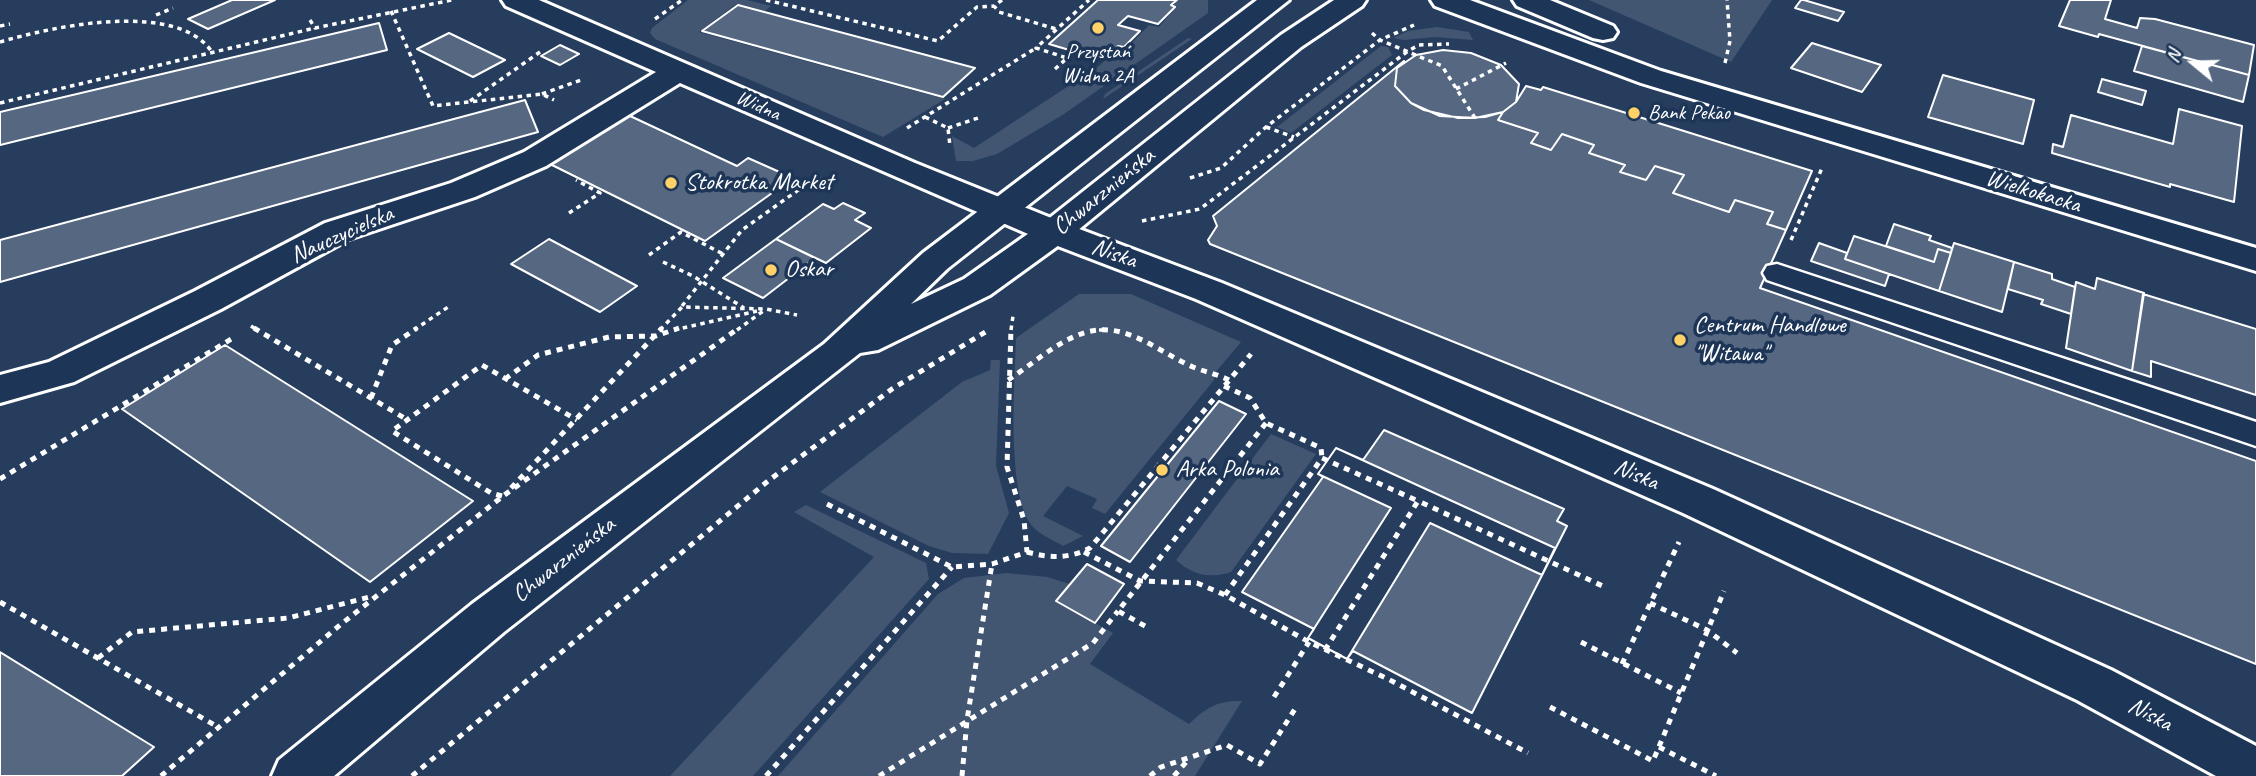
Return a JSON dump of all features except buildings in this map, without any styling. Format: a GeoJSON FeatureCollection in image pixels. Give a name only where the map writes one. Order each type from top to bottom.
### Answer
{"type":"FeatureCollection","features":[{"type":"Feature","properties":{"kind":"street","name":"Widna"},"geometry":{"type":"LineString","coordinates":[[516,0],[1002,211]]}},
{"type":"Feature","properties":{"kind":"street","name":"Chwarznieńska"},"geometry":{"type":"LineString","coordinates":[[297,776],[488,618],[837,353],[935,261],[1232,30],[1275,0]]}},
{"type":"Feature","properties":{"kind":"street","name":"Chwarznieńska"},"geometry":{"type":"LineString","coordinates":[[837,353],[942,306],[977,287],[1054,232],[1291,41],[1352,0]]}},
{"type":"Feature","properties":{"kind":"street","name":"Wielkokacka"},"geometry":{"type":"LineString","coordinates":[[1445,0],[1651,77],[2256,260]]}},
{"type":"Feature","properties":{"kind":"street","name":"Wielkokacka"},"geometry":{"type":"LineString","coordinates":[[1533,2],[1685,66],[1810,124]]}},
{"type":"Feature","properties":{"kind":"street","name":"Nauczycielska"},"geometry":{"type":"LineString","coordinates":[[0,389],[61,372],[208,300],[337,232],[365,220],[463,190],[534,159],[679,71]]}},
{"type":"Feature","properties":{"kind":"street","name":"Niska"},"geometry":{"type":"LineString","coordinates":[[1002,211],[1209,291],[1698,501],[2094,685],[2256,772]]}},
{"type":"Feature","properties":{"kind":"lane"},"geometry":{"type":"LineString","coordinates":[[1777,273],[2256,434]]}},
{"type":"Feature","properties":{"kind":"path"},"geometry":{"type":"LineString","coordinates":[[0,103],[315,28],[452,0]]}},
{"type":"Feature","properties":{"kind":"path"},"geometry":{"type":"LineString","coordinates":[[648,24],[682,0]]}},
{"type":"Feature","properties":{"kind":"path"},"geometry":{"type":"LineString","coordinates":[[766,0],[938,41],[977,7],[994,6],[1002,0]]}},
{"type":"Feature","properties":{"kind":"path"},"geometry":{"type":"LineString","coordinates":[[905,129],[1036,48],[1089,0]]}},
{"type":"Feature","properties":{"kind":"path"},"geometry":{"type":"LineString","coordinates":[[1725,64],[1730,41],[1727,0]]}},
{"type":"Feature","properties":{"kind":"path"},"geometry":{"type":"LineString","coordinates":[[994,6],[999,12],[1056,29]]}},
{"type":"Feature","properties":{"kind":"path"},"geometry":{"type":"LineString","coordinates":[[173,8],[155,15],[202,36],[212,52]]}},
{"type":"Feature","properties":{"kind":"path"},"geometry":{"type":"LineString","coordinates":[[391,11],[433,106],[542,94],[578,82]]}},
{"type":"Feature","properties":{"kind":"path"},"geometry":{"type":"LineString","coordinates":[[0,42],[98,17]]}},
{"type":"Feature","properties":{"kind":"path"},"geometry":{"type":"LineString","coordinates":[[310,20],[315,28]]}},
{"type":"Feature","properties":{"kind":"path"},"geometry":{"type":"LineString","coordinates":[[0,26],[10,24]]}},
{"type":"Feature","properties":{"kind":"path"},"geometry":{"type":"LineString","coordinates":[[1184,180],[1221,167],[1266,127],[1380,40],[1442,66],[1475,118]]}},
{"type":"Feature","properties":{"kind":"path"},"geometry":{"type":"LineString","coordinates":[[1138,222],[1200,209],[1408,51],[1419,45],[1454,44]]}},
{"type":"Feature","properties":{"kind":"path"},"geometry":{"type":"LineString","coordinates":[[1036,48],[1067,58],[1055,69]]}},
{"type":"Feature","properties":{"kind":"path"},"geometry":{"type":"LineString","coordinates":[[470,102],[539,53]]}},
{"type":"Feature","properties":{"kind":"path"},"geometry":{"type":"LineString","coordinates":[[1456,89],[1513,59]]}},
{"type":"Feature","properties":{"kind":"path"},"geometry":{"type":"LineString","coordinates":[[542,94],[564,104]]}},
{"type":"Feature","properties":{"kind":"path"},"geometry":{"type":"LineString","coordinates":[[925,117],[948,128],[981,117]]}},
{"type":"Feature","properties":{"kind":"path"},"geometry":{"type":"LineString","coordinates":[[1266,127],[1295,137]]}},
{"type":"Feature","properties":{"kind":"path"},"geometry":{"type":"LineString","coordinates":[[948,128],[951,154]]}},
{"type":"Feature","properties":{"kind":"path"},"geometry":{"type":"LineString","coordinates":[[1777,273],[1822,167],[1831,162]]}},
{"type":"Feature","properties":{"kind":"path"},"geometry":{"type":"LineString","coordinates":[[503,496],[656,336],[742,230],[808,185]]}},
{"type":"Feature","properties":{"kind":"path"},"geometry":{"type":"LineString","coordinates":[[649,255],[681,232],[723,254]]}},
{"type":"Feature","properties":{"kind":"path"},"geometry":{"type":"LineString","coordinates":[[663,262],[678,266],[701,283],[745,308]]}},
{"type":"Feature","properties":{"kind":"path"},"geometry":{"type":"LineString","coordinates":[[208,300],[407,419]]}},
{"type":"Feature","properties":{"kind":"path"},"geometry":{"type":"LineString","coordinates":[[370,398],[392,345],[451,305]]}},
{"type":"Feature","properties":{"kind":"path"},"geometry":{"type":"LineString","coordinates":[[681,307],[766,309],[797,315]]}},
{"type":"Feature","properties":{"kind":"path"},"geometry":{"type":"LineString","coordinates":[[505,379],[538,355],[578,344],[609,337],[656,336],[682,327],[766,309]]}},
{"type":"Feature","properties":{"kind":"path"},"geometry":{"type":"LineString","coordinates":[[161,776],[377,595],[503,496],[766,309]]}},
{"type":"Feature","properties":{"kind":"path"},"geometry":{"type":"LineString","coordinates":[[1002,322],[1013,316],[1008,380],[1007,467],[1024,520],[1027,552]]}},
{"type":"Feature","properties":{"kind":"path"},"geometry":{"type":"LineString","coordinates":[[0,478],[264,320]]}},
{"type":"Feature","properties":{"kind":"path"},"geometry":{"type":"LineString","coordinates":[[412,776],[768,481],[892,389],[991,329]]}},
{"type":"Feature","properties":{"kind":"path"},"geometry":{"type":"LineString","coordinates":[[1008,380],[1066,342],[1090,331],[1112,330],[1129,335],[1195,368],[1229,380]]}},
{"type":"Feature","properties":{"kind":"path"},"geometry":{"type":"LineString","coordinates":[[1084,552],[1251,353]]}},
{"type":"Feature","properties":{"kind":"path"},"geometry":{"type":"LineString","coordinates":[[503,496],[491,494],[392,431],[482,365],[577,420]]}},
{"type":"Feature","properties":{"kind":"path"},"geometry":{"type":"LineString","coordinates":[[1224,386],[1250,398],[1266,423],[1321,448],[1322,458],[1225,595]]}},
{"type":"Feature","properties":{"kind":"path"},"geometry":{"type":"LineString","coordinates":[[879,776],[1093,643],[1266,423]]}},
{"type":"Feature","properties":{"kind":"path"},"geometry":{"type":"LineString","coordinates":[[1322,458],[1607,587]]}},
{"type":"Feature","properties":{"kind":"path"},"geometry":{"type":"LineString","coordinates":[[1325,650],[1418,501]]}},
{"type":"Feature","properties":{"kind":"path"},"geometry":{"type":"LineString","coordinates":[[827,504],[952,567],[992,564],[1027,552],[1052,558],[1084,552],[1140,581],[1197,583],[1225,595],[1309,642],[1388,679],[1528,753]]}},
{"type":"Feature","properties":{"kind":"path"},"geometry":{"type":"LineString","coordinates":[[1622,664],[1680,540]]}},
{"type":"Feature","properties":{"kind":"path"},"geometry":{"type":"LineString","coordinates":[[962,776],[967,720],[992,564]]}},
{"type":"Feature","properties":{"kind":"path"},"geometry":{"type":"LineString","coordinates":[[766,776],[952,567]]}},
{"type":"Feature","properties":{"kind":"path"},"geometry":{"type":"LineString","coordinates":[[1550,707],[1653,761],[1724,591]]}},
{"type":"Feature","properties":{"kind":"path"},"geometry":{"type":"LineString","coordinates":[[98,658],[132,632],[288,618],[377,595]]}},
{"type":"Feature","properties":{"kind":"path"},"geometry":{"type":"LineString","coordinates":[[0,602],[218,727]]}},
{"type":"Feature","properties":{"kind":"path"},"geometry":{"type":"LineString","coordinates":[[1650,603],[1707,630],[1737,653]]}},
{"type":"Feature","properties":{"kind":"path"},"geometry":{"type":"LineString","coordinates":[[1118,611],[1145,626]]}},
{"type":"Feature","properties":{"kind":"path"},"geometry":{"type":"LineString","coordinates":[[1274,697],[1309,642]]}},
{"type":"Feature","properties":{"kind":"path"},"geometry":{"type":"LineString","coordinates":[[1581,642],[1681,693]]}},
{"type":"Feature","properties":{"kind":"path"},"geometry":{"type":"LineString","coordinates":[[1150,776],[1161,767],[1227,746],[1260,764],[1295,709]]}},
{"type":"Feature","properties":{"kind":"path"},"geometry":{"type":"LineString","coordinates":[[1659,747],[1716,776]]}},
{"type":"Feature","properties":{"kind":"path"},"geometry":{"type":"LineString","coordinates":[[1174,776],[1189,760]]}},
{"type":"Feature","properties":{"kind":"shaded area"},"geometry":{"type":"Polygon","coordinates":[[[688,0],[747,0],[771,6],[765,11],[736,4],[699,32],[945,99],[883,137],[655,39],[650,33],[652,28],[688,0]]]}},
{"type":"Feature","properties":{"kind":"shaded area"},"geometry":{"type":"Polygon","coordinates":[[[1178,0],[1208,0],[1208,13],[1064,114],[997,154],[973,161],[956,161],[952,136],[974,148],[1099,66],[1118,48],[1126,49],[1149,25],[1159,27],[1176,7],[1173,6],[1178,0]]]}},
{"type":"Feature","properties":{"kind":"shaded area"},"geometry":{"type":"Polygon","coordinates":[[[1589,0],[1772,0],[1731,62],[1589,0]]]}},
{"type":"Feature","properties":{"kind":"shaded area"},"geometry":{"type":"Polygon","coordinates":[[[1437,27],[1469,32],[1473,40],[1393,38],[1408,31],[1437,27]]]}},
{"type":"Feature","properties":{"kind":"shaded area"},"geometry":{"type":"Polygon","coordinates":[[[1188,38],[1192,39],[1103,99],[1105,94],[1188,38]]]}},
{"type":"Feature","properties":{"kind":"shaded area"},"geometry":{"type":"Polygon","coordinates":[[[1381,46],[1388,47],[1392,55],[1291,133],[1277,127],[1381,46]]]}},
{"type":"Feature","properties":{"kind":"shaded area"},"geometry":{"type":"Polygon","coordinates":[[[1079,294],[1131,294],[1241,342],[1215,373],[1214,380],[1105,514],[1092,508],[1097,499],[1067,486],[1043,516],[1083,536],[1063,546],[1035,529],[1026,514],[1019,493],[1014,438],[1016,338],[1079,294]]]}},
{"type":"Feature","properties":{"kind":"shaded area"},"geometry":{"type":"Polygon","coordinates":[[[991,360],[1000,360],[996,466],[1009,513],[988,554],[952,553],[929,546],[820,492],[962,382],[990,370],[991,360]]]}},
{"type":"Feature","properties":{"kind":"shaded area"},"geometry":{"type":"Polygon","coordinates":[[[1271,434],[1316,454],[1231,572],[1209,575],[1188,569],[1176,560],[1271,434]]]}},
{"type":"Feature","properties":{"kind":"shaded area"},"geometry":{"type":"Polygon","coordinates":[[[806,505],[926,563],[929,579],[753,776],[670,776],[874,557],[794,512],[806,505]]]}},
{"type":"Feature","properties":{"kind":"shaded area"},"geometry":{"type":"Polygon","coordinates":[[[1006,573],[1047,577],[1070,584],[1056,601],[1113,633],[1090,664],[1189,724],[1212,706],[1242,701],[1195,776],[778,776],[938,594],[964,578],[1006,573]]]}},
{"type":"Feature","properties":{"kind":"place","name":"Przystań Widna 2A"},"geometry":{"type":"Point","coordinates":[1098,28]}},
{"type":"Feature","properties":{"kind":"place","name":"Bank Pekao"},"geometry":{"type":"Point","coordinates":[1634,113]}},
{"type":"Feature","properties":{"kind":"place","name":"Stokrotka Market"},"geometry":{"type":"Point","coordinates":[671,183]}},
{"type":"Feature","properties":{"kind":"place","name":"Oskar"},"geometry":{"type":"Point","coordinates":[771,270]}},
{"type":"Feature","properties":{"kind":"place","name":"Centrum Handlowe \"Witawa\""},"geometry":{"type":"Point","coordinates":[1680,340]}},
{"type":"Feature","properties":{"kind":"place","name":"Arka Polonia"},"geometry":{"type":"Point","coordinates":[1162,470]}}]}
